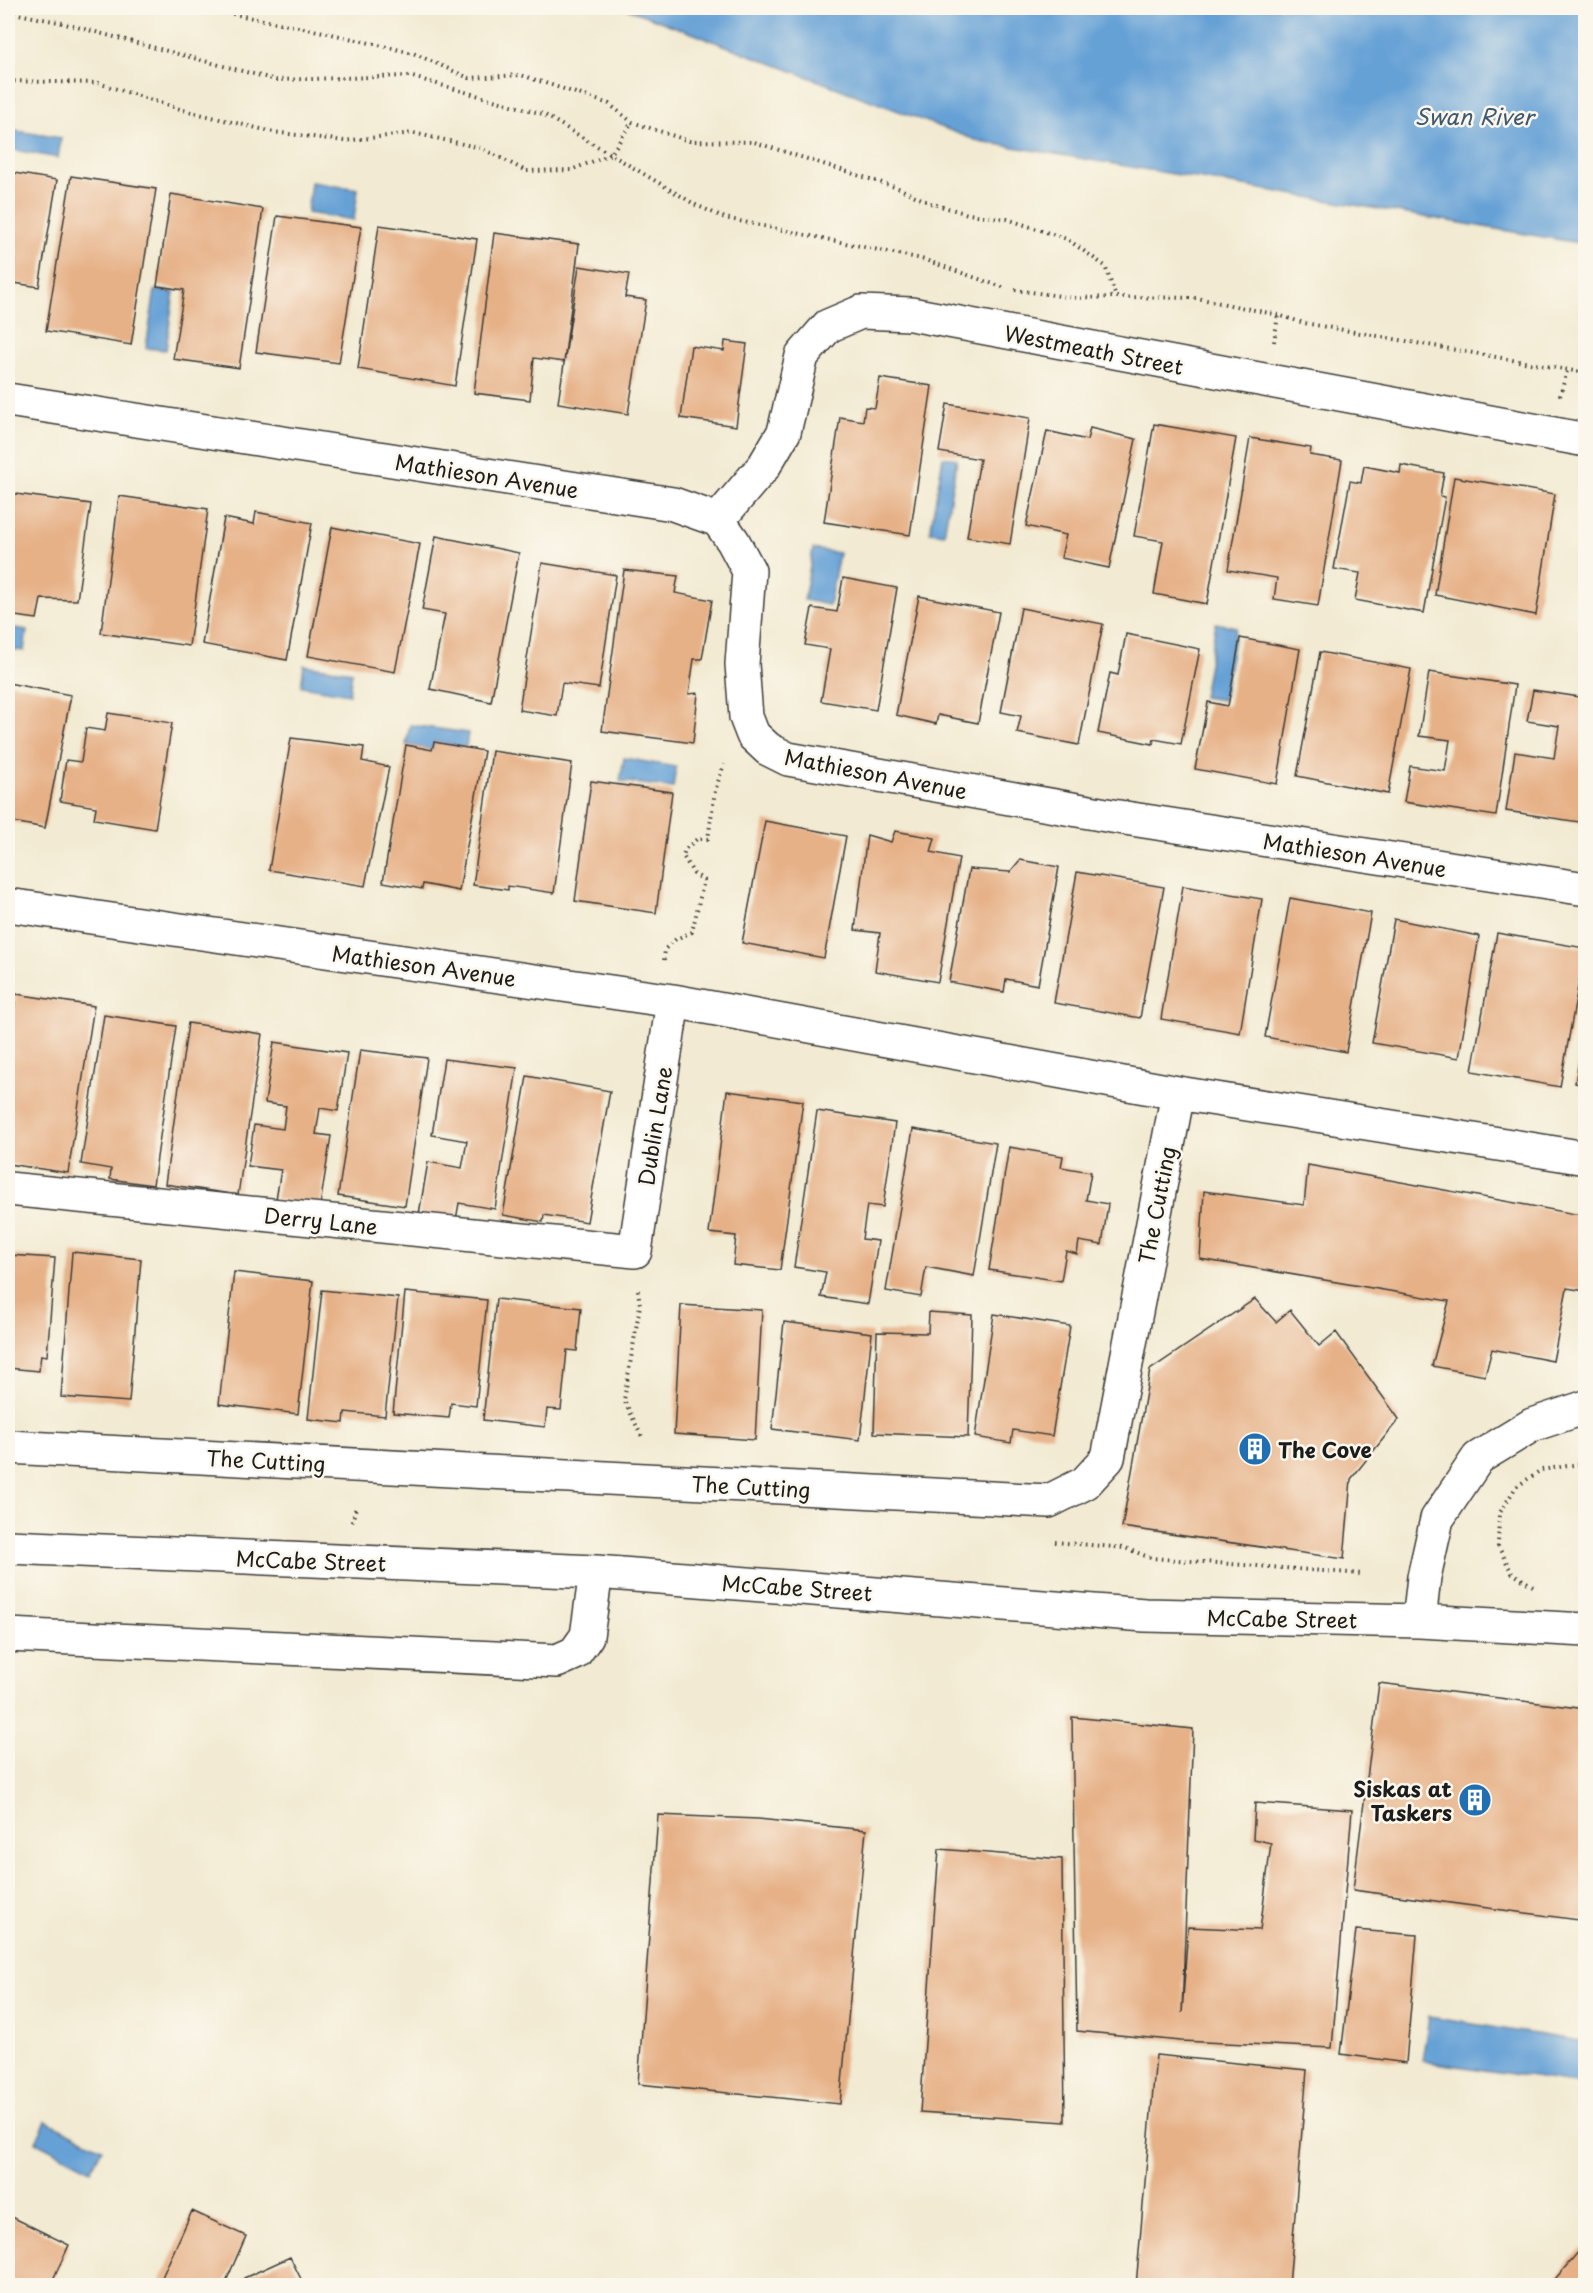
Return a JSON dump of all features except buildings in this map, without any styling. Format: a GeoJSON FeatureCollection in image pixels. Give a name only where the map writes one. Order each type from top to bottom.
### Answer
{"type":"FeatureCollection","features":[{"type":"Feature","properties":{"kind":"street","name":"Westmeath Street"},"geometry":{"type":"LineString","coordinates":[[718,520],[764,466],[784,432],[802,356],[828,326],[861,312],[912,314],[1586,440]]}},
{"type":"Feature","properties":{"kind":"street","name":"Mathieson Avenue"},"geometry":{"type":"LineString","coordinates":[[8,400],[673,504],[718,520],[733,541],[749,571],[742,663],[746,717],[753,735],[768,749],[788,759],[1112,816],[1586,889]]}},
{"type":"Feature","properties":{"kind":"street","name":"Mathieson Avenue"},"geometry":{"type":"LineString","coordinates":[[8,905],[673,1001],[1178,1093],[1586,1158]]}},
{"type":"Feature","properties":{"kind":"street","name":"Dublin Lane"},"geometry":{"type":"LineString","coordinates":[[635,1251],[673,1001]]}},
{"type":"Feature","properties":{"kind":"street","name":"The Cutting"},"geometry":{"type":"LineString","coordinates":[[8,1447],[1049,1501],[1085,1483],[1108,1458],[1178,1093]]}},
{"type":"Feature","properties":{"kind":"street","name":"Derry Lane"},"geometry":{"type":"LineString","coordinates":[[8,1189],[635,1251]]}},
{"type":"Feature","properties":{"kind":"street"},"geometry":{"type":"LineString","coordinates":[[1419,1621],[1424,1577],[1437,1519],[1478,1458],[1532,1425],[1586,1407]]}},
{"type":"Feature","properties":{"kind":"street","name":"McCabe Street"},"geometry":{"type":"LineString","coordinates":[[8,1548],[596,1572],[1144,1615],[1419,1621],[1586,1630]]}},
{"type":"Feature","properties":{"kind":"street"},"geometry":{"type":"LineString","coordinates":[[8,1635],[556,1661],[576,1653],[586,1636],[596,1572]]}},
{"type":"Feature","properties":{"kind":"path"},"geometry":{"type":"LineString","coordinates":[[203,8],[246,15],[413,53],[469,78],[521,75],[609,104],[632,122],[688,141],[754,142],[898,188],[930,203],[968,214],[1007,219],[1067,239],[1105,266],[1116,297]]}},
{"type":"Feature","properties":{"kind":"path"},"geometry":{"type":"LineString","coordinates":[[8,12],[58,22],[276,80],[409,76],[543,114],[696,205],[725,218],[922,259],[1006,289],[1076,298],[1197,298],[1278,315],[1304,323],[1586,373]]}},
{"type":"Feature","properties":{"kind":"path"},"geometry":{"type":"LineString","coordinates":[[8,81],[98,83],[183,110],[273,132],[344,141],[413,133],[481,148],[526,171],[571,170],[611,154],[632,122]]}},
{"type":"Feature","properties":{"kind":"path"},"geometry":{"type":"LineString","coordinates":[[665,949],[676,939],[692,932],[704,880],[694,874],[683,856],[685,849],[697,839],[708,839],[715,791]]}},
{"type":"Feature","properties":{"kind":"path"},"geometry":{"type":"LineString","coordinates":[[640,1305],[624,1400],[645,1443]]}},
{"type":"Feature","properties":{"kind":"path"},"geometry":{"type":"LineString","coordinates":[[1538,1589],[1512,1574],[1498,1546],[1499,1514],[1516,1487],[1541,1470],[1586,1463]]}},
{"type":"Feature","properties":{"kind":"path"},"geometry":{"type":"LineString","coordinates":[[351,1527],[354,1507],[366,1507]]}},
{"type":"Feature","properties":{"kind":"path"},"geometry":{"type":"LineString","coordinates":[[1053,1542],[1125,1548],[1151,1558],[1363,1574]]}},
{"type":"Feature","properties":{"kind":"water","name":"Swan River"},"geometry":{"type":"Polygon","coordinates":[[[625,8],[1585,8],[1585,244],[978,141],[625,8]]]}},
{"type":"Feature","properties":{"kind":"water"},"geometry":{"type":"Polygon","coordinates":[[[10,130],[61,138],[58,158],[8,149],[10,130]]]}},
{"type":"Feature","properties":{"kind":"water"},"geometry":{"type":"Polygon","coordinates":[[[311,182],[358,189],[354,220],[307,213],[311,182]]]}},
{"type":"Feature","properties":{"kind":"water"},"geometry":{"type":"Polygon","coordinates":[[[155,290],[174,292],[166,350],[146,348],[155,290]]]}},
{"type":"Feature","properties":{"kind":"water"},"geometry":{"type":"Polygon","coordinates":[[[943,457],[957,459],[944,534],[930,532],[943,457]]]}},
{"type":"Feature","properties":{"kind":"water"},"geometry":{"type":"Polygon","coordinates":[[[813,549],[839,553],[829,605],[804,600],[813,549]]]}},
{"type":"Feature","properties":{"kind":"water"},"geometry":{"type":"Polygon","coordinates":[[[1216,623],[1236,627],[1223,700],[1203,697],[1216,623]]]}},
{"type":"Feature","properties":{"kind":"water"},"geometry":{"type":"Polygon","coordinates":[[[8,627],[27,630],[24,651],[8,649],[8,627]]]}},
{"type":"Feature","properties":{"kind":"water"},"geometry":{"type":"Polygon","coordinates":[[[304,665],[352,672],[349,694],[301,686],[304,665]]]}},
{"type":"Feature","properties":{"kind":"water"},"geometry":{"type":"Polygon","coordinates":[[[410,725],[468,733],[466,747],[434,742],[432,750],[406,745],[410,725]]]}},
{"type":"Feature","properties":{"kind":"water"},"geometry":{"type":"Polygon","coordinates":[[[624,758],[676,767],[673,788],[620,781],[624,758]]]}},
{"type":"Feature","properties":{"kind":"water"},"geometry":{"type":"Polygon","coordinates":[[[1429,2017],[1585,2042],[1581,2084],[1422,2061],[1429,2017]]]}},
{"type":"Feature","properties":{"kind":"water"},"geometry":{"type":"Polygon","coordinates":[[[46,2121],[102,2148],[91,2170],[36,2142],[46,2121]]]}},
{"type":"Feature","properties":{"kind":"place","name":"The Cove"},"geometry":{"type":"Point","coordinates":[1255,1449]}},
{"type":"Feature","properties":{"kind":"place","name":"Siskas at Taskers"},"geometry":{"type":"Point","coordinates":[1475,1800]}}]}
